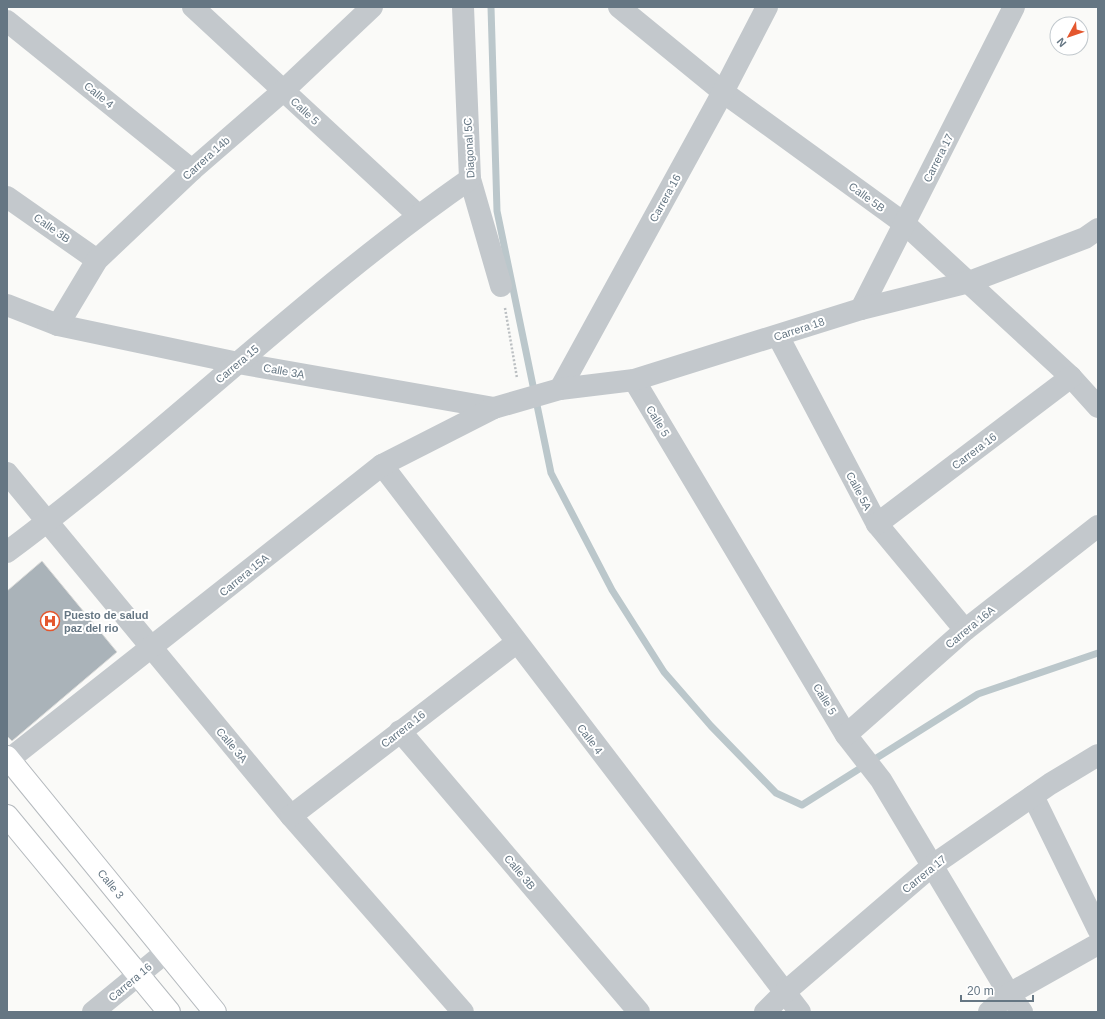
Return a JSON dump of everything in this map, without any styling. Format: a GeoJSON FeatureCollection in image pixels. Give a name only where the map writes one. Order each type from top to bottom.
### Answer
{"type":"FeatureCollection","features":[{"type":"Feature","properties":{"kind":"main road","name":"Calle 3"},"geometry":{"type":"LineString","coordinates":[[8,759],[215,1012]]}},
{"type":"Feature","properties":{"kind":"main road"},"geometry":{"type":"LineString","coordinates":[[7,816],[140,975],[169,1012]]}},
{"type":"Feature","properties":{"kind":"street","name":"Calle 5"},"geometry":{"type":"LineString","coordinates":[[193,7],[418,215]]}},
{"type":"Feature","properties":{"kind":"street","name":"Carrera 14b"},"geometry":{"type":"LineString","coordinates":[[58,324],[97,260],[192,170],[283,91],[372,7]]}},
{"type":"Feature","properties":{"kind":"street","name":"Diagonal 5C"},"geometry":{"type":"LineString","coordinates":[[463,7],[470,179],[501,286]]}},
{"type":"Feature","properties":{"kind":"street","name":"Calle 5B"},"geometry":{"type":"LineString","coordinates":[[619,7],[723,92],[905,224],[970,282],[1071,377],[1098,407]]}},
{"type":"Feature","properties":{"kind":"street","name":"Carrera 16"},"geometry":{"type":"LineString","coordinates":[[553,391],[723,92],[767,7]]}},
{"type":"Feature","properties":{"kind":"street","name":"Carrera 17"},"geometry":{"type":"LineString","coordinates":[[861,309],[1014,7]]}},
{"type":"Feature","properties":{"kind":"street","name":"Calle 4"},"geometry":{"type":"LineString","coordinates":[[7,21],[192,170]]}},
{"type":"Feature","properties":{"kind":"street","name":"Carrera 15"},"geometry":{"type":"LineString","coordinates":[[7,552],[48,522],[418,215],[470,179]]}},
{"type":"Feature","properties":{"kind":"street","name":"Calle 3B"},"geometry":{"type":"LineString","coordinates":[[7,197],[97,260]]}},
{"type":"Feature","properties":{"kind":"street","name":"Carrera 18"},"geometry":{"type":"LineString","coordinates":[[494,408],[553,391],[634,380],[861,309],[970,282],[1085,238],[1098,229]]}},
{"type":"Feature","properties":{"kind":"street","name":"Calle 3A"},"geometry":{"type":"LineString","coordinates":[[7,305],[58,324],[238,363],[494,408]]}},
{"type":"Feature","properties":{"kind":"street","name":"Calle 5A"},"geometry":{"type":"LineString","coordinates":[[778,336],[877,524],[965,630]]}},
{"type":"Feature","properties":{"kind":"street","name":"Carrera 16"},"geometry":{"type":"LineString","coordinates":[[877,524],[1071,377]]}},
{"type":"Feature","properties":{"kind":"street","name":"Calle 5"},"geometry":{"type":"LineString","coordinates":[[634,380],[852,742],[881,780],[1009,994],[1022,1012]]}},
{"type":"Feature","properties":{"kind":"street","name":"Carrera 15A"},"geometry":{"type":"LineString","coordinates":[[8,759],[382,465],[494,408]]}},
{"type":"Feature","properties":{"kind":"street","name":"Calle 4"},"geometry":{"type":"LineString","coordinates":[[382,465],[516,643],[800,1012]]}},
{"type":"Feature","properties":{"kind":"street","name":"Calle 3A"},"geometry":{"type":"LineString","coordinates":[[7,473],[291,816],[463,1012]]}},
{"type":"Feature","properties":{"kind":"street","name":"Carrera 16A"},"geometry":{"type":"LineString","coordinates":[[852,742],[965,630],[1098,526]]}},
{"type":"Feature","properties":{"kind":"street","name":"Carrera 16"},"geometry":{"type":"LineString","coordinates":[[291,816],[516,643]]}},
{"type":"Feature","properties":{"kind":"street","name":"Calle 3B"},"geometry":{"type":"LineString","coordinates":[[400,731],[639,1012]]}},
{"type":"Feature","properties":{"kind":"street","name":"Carrera 17"},"geometry":{"type":"LineString","coordinates":[[765,1012],[784,993],[933,865],[1033,796],[1098,755]]}},
{"type":"Feature","properties":{"kind":"street"},"geometry":{"type":"LineString","coordinates":[[1033,796],[1098,930]]}},
{"type":"Feature","properties":{"kind":"street"},"geometry":{"type":"LineString","coordinates":[[989,1012],[1009,994],[1098,944]]}},
{"type":"Feature","properties":{"kind":"street","name":"Carrera 16"},"geometry":{"type":"LineString","coordinates":[[93,1012],[140,975],[166,952]]}},
{"type":"Feature","properties":{"kind":"path"},"geometry":{"type":"LineString","coordinates":[[501,286],[521,400]]}},
{"type":"Feature","properties":{"kind":"building","name":"Puesto de salud paz del rio"},"geometry":{"type":"Polygon","coordinates":[[[42,561],[117,652],[12,741],[7,736],[7,591],[42,561]]]}},
{"type":"Feature","properties":{"kind":"waterway"},"geometry":{"type":"LineString","coordinates":[[491,7],[497,211],[551,473],[612,590],[664,672],[711,726],[776,793],[802,805],[978,694],[1098,653]]}},
{"type":"Feature","properties":{"kind":"place","name":"Puesto de salud paz del rio"},"geometry":{"type":"Point","coordinates":[50,621]}}]}
